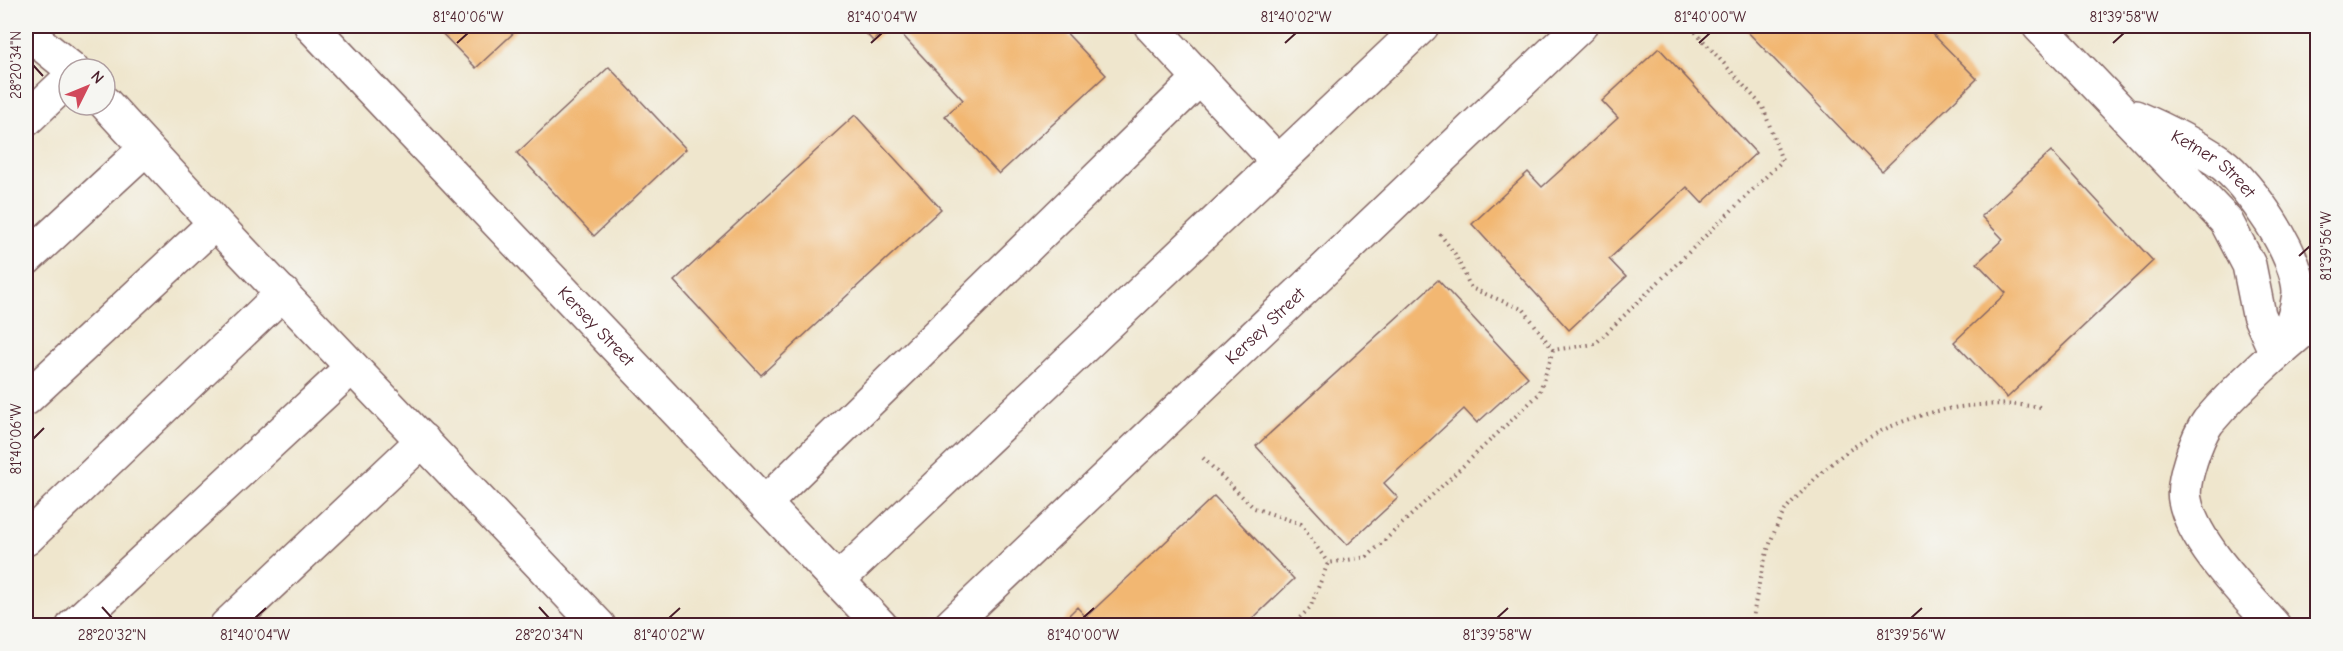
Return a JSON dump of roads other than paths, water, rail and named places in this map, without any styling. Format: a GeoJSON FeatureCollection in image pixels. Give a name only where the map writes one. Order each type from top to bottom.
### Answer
{"type":"FeatureCollection","features":[{"type":"Feature","properties":{"kind":"street","name":"Kersey Street"},"geometry":{"type":"LineString","coordinates":[[311,26],[881,626]]}},
{"type":"Feature","properties":{"kind":"street"},"geometry":{"type":"LineString","coordinates":[[1151,26],[1278,162]]}},
{"type":"Feature","properties":{"kind":"street"},"geometry":{"type":"LineString","coordinates":[[838,580],[1422,26]]}},
{"type":"Feature","properties":{"kind":"street","name":"Ketner Street"},"geometry":{"type":"LineString","coordinates":[[2039,26],[2120,110],[2182,138],[2222,164],[2247,188],[2291,258],[2299,292],[2294,320],[2276,353]]}},
{"type":"Feature","properties":{"kind":"street","name":"Kersey Street"},"geometry":{"type":"LineString","coordinates":[[950,626],[1573,28]]}},
{"type":"Feature","properties":{"kind":"street"},"geometry":{"type":"LineString","coordinates":[[26,32],[57,57]]}},
{"type":"Feature","properties":{"kind":"street"},"geometry":{"type":"LineString","coordinates":[[765,503],[1200,78]]}},
{"type":"Feature","properties":{"kind":"street"},"geometry":{"type":"LineString","coordinates":[[26,120],[57,90]]}},
{"type":"Feature","properties":{"kind":"street"},"geometry":{"type":"LineString","coordinates":[[2120,110],[2226,221],[2249,266],[2259,315],[2276,353]]}},
{"type":"Feature","properties":{"kind":"street"},"geometry":{"type":"LineString","coordinates":[[117,116],[215,223],[598,626]]}},
{"type":"Feature","properties":{"kind":"street"},"geometry":{"type":"LineString","coordinates":[[26,259],[146,148]]}},
{"type":"Feature","properties":{"kind":"street"},"geometry":{"type":"LineString","coordinates":[[26,399],[215,223]]}},
{"type":"Feature","properties":{"kind":"street"},"geometry":{"type":"LineString","coordinates":[[26,538],[283,293]]}},
{"type":"Feature","properties":{"kind":"street","name":"Ketner Street"},"geometry":{"type":"LineString","coordinates":[[2274,626],[2230,578],[2198,531],[2184,499],[2190,460],[2207,424],[2276,353],[2318,318]]}},
{"type":"Feature","properties":{"kind":"street"},"geometry":{"type":"LineString","coordinates":[[73,626],[352,366]]}},
{"type":"Feature","properties":{"kind":"street"},"geometry":{"type":"LineString","coordinates":[[225,626],[423,440]]}}]}
